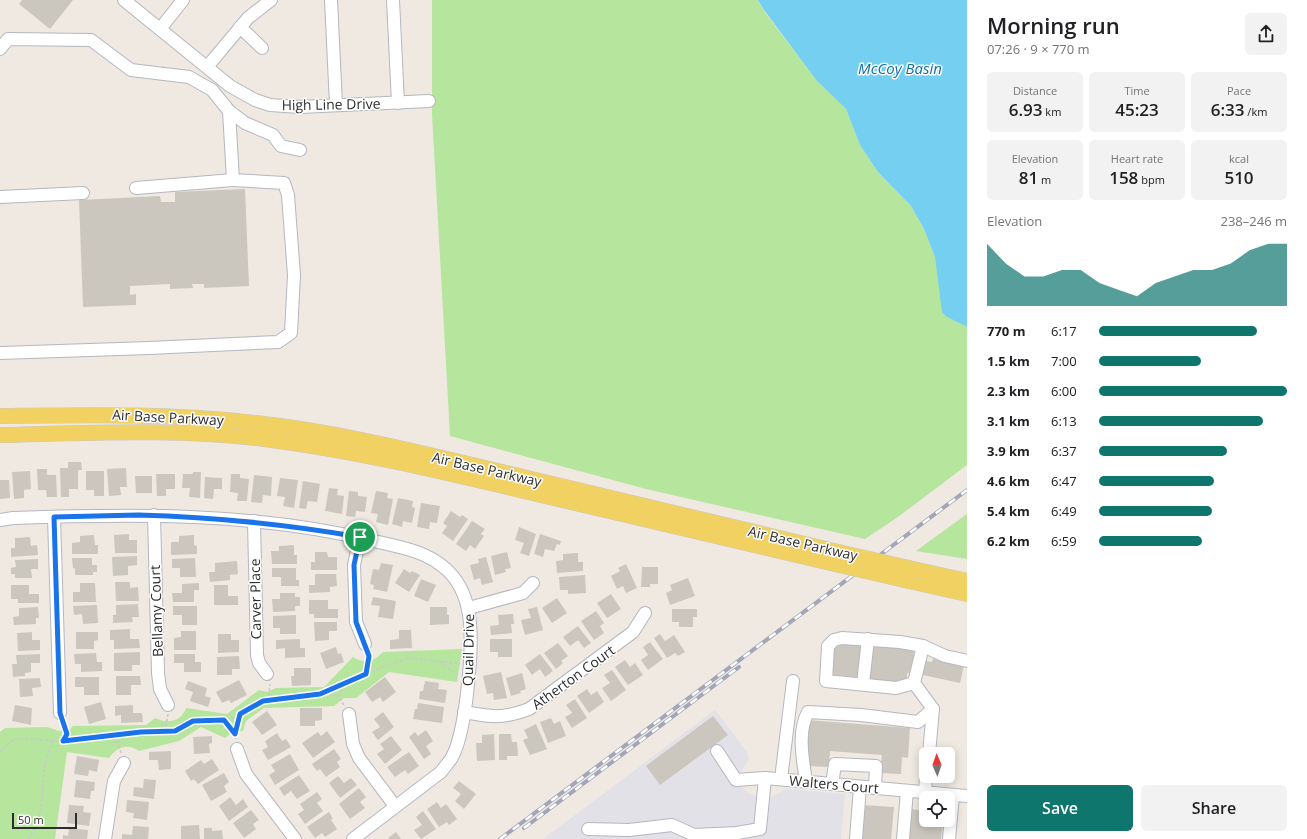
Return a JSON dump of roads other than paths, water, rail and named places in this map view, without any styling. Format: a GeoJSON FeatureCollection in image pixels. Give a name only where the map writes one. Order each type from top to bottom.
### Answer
{"type":"FeatureCollection","features":[{"type":"Feature","properties":{"kind":"main road","name":"Air Base Parkway"},"geometry":{"type":"LineString","coordinates":[[0,416],[129,414],[185,416],[257,423],[319,432],[422,454],[967,581]]}},
{"type":"Feature","properties":{"kind":"main road","name":"Air Base Parkway"},"geometry":{"type":"LineString","coordinates":[[0,435],[130,432],[185,433],[262,439],[317,446],[397,461],[967,594]]}},
{"type":"Feature","properties":{"kind":"street","name":"High Line Drive"},"geometry":{"type":"LineString","coordinates":[[124,0],[244,95],[270,105],[283,107],[429,101]]}},
{"type":"Feature","properties":{"kind":"street"},"geometry":{"type":"LineString","coordinates":[[160,29],[183,0]]}},
{"type":"Feature","properties":{"kind":"street"},"geometry":{"type":"LineString","coordinates":[[207,67],[256,10],[271,0]]}},
{"type":"Feature","properties":{"kind":"street"},"geometry":{"type":"LineString","coordinates":[[331,0],[336,105]]}},
{"type":"Feature","properties":{"kind":"street"},"geometry":{"type":"LineString","coordinates":[[393,0],[398,102]]}},
{"type":"Feature","properties":{"kind":"street"},"geometry":{"type":"LineString","coordinates":[[240,27],[262,48]]}},
{"type":"Feature","properties":{"kind":"street"},"geometry":{"type":"LineString","coordinates":[[0,49],[8,39],[92,40],[131,70],[189,77],[212,90],[229,111],[245,123],[273,135],[281,146],[300,150]]}},
{"type":"Feature","properties":{"kind":"street"},"geometry":{"type":"LineString","coordinates":[[229,111],[233,180]]}},
{"type":"Feature","properties":{"kind":"street"},"geometry":{"type":"LineString","coordinates":[[0,353],[136,349],[278,342],[291,333],[294,275],[288,195],[284,183],[233,180],[136,188]]}},
{"type":"Feature","properties":{"kind":"street"},"geometry":{"type":"LineString","coordinates":[[0,196],[83,193]]}},
{"type":"Feature","properties":{"kind":"street","name":"Quail Drive"},"geometry":{"type":"LineString","coordinates":[[0,520],[13,518],[154,515],[198,516],[254,521],[360,537],[415,551],[434,560],[448,571],[458,584],[469,608],[471,649],[464,712],[452,758],[441,772],[352,839]]}},
{"type":"Feature","properties":{"kind":"street","name":"Bellamy Court"},"geometry":{"type":"LineString","coordinates":[[154,515],[158,673],[160,689],[168,705]]}},
{"type":"Feature","properties":{"kind":"street"},"geometry":{"type":"LineString","coordinates":[[54,517],[60,713]]}},
{"type":"Feature","properties":{"kind":"street","name":"Carver Place"},"geometry":{"type":"LineString","coordinates":[[254,521],[257,655],[259,663],[267,674]]}},
{"type":"Feature","properties":{"kind":"street"},"geometry":{"type":"LineString","coordinates":[[360,537],[354,565],[356,622],[365,644]]}},
{"type":"Feature","properties":{"kind":"street"},"geometry":{"type":"LineString","coordinates":[[469,608],[522,593],[532,583]]}},
{"type":"Feature","properties":{"kind":"street","name":"Atherton Court"},"geometry":{"type":"LineString","coordinates":[[464,712],[498,717],[515,714],[529,709],[633,632],[645,613]]}},
{"type":"Feature","properties":{"kind":"street"},"geometry":{"type":"LineString","coordinates":[[914,683],[896,688],[826,681],[828,646],[834,640],[842,638],[868,639],[923,646],[945,656],[967,661]]}},
{"type":"Feature","properties":{"kind":"street"},"geometry":{"type":"LineString","coordinates":[[863,684],[868,639]]}},
{"type":"Feature","properties":{"kind":"street"},"geometry":{"type":"LineString","coordinates":[[923,646],[914,683],[933,709],[930,747]]}},
{"type":"Feature","properties":{"kind":"street"},"geometry":{"type":"LineString","coordinates":[[781,779],[793,680]]}},
{"type":"Feature","properties":{"kind":"street"},"geometry":{"type":"LineString","coordinates":[[806,782],[802,739],[804,718],[808,712],[861,715],[918,722],[933,709]]}},
{"type":"Feature","properties":{"kind":"street"},"geometry":{"type":"LineString","coordinates":[[350,714],[353,744],[359,758],[395,806]]}},
{"type":"Feature","properties":{"kind":"street"},"geometry":{"type":"LineString","coordinates":[[236,749],[246,774],[295,839]]}},
{"type":"Feature","properties":{"kind":"street","name":"Walters Court"},"geometry":{"type":"LineString","coordinates":[[717,751],[736,780],[765,778],[781,779],[919,792]]}},
{"type":"Feature","properties":{"kind":"street"},"geometry":{"type":"LineString","coordinates":[[105,839],[114,781],[124,763]]}},
{"type":"Feature","properties":{"kind":"street"},"geometry":{"type":"LineString","coordinates":[[832,784],[835,764],[876,766],[875,788]]}},
{"type":"Feature","properties":{"kind":"street"},"geometry":{"type":"LineString","coordinates":[[588,829],[628,830],[672,825],[694,835],[737,833],[760,829],[765,778]]}},
{"type":"Feature","properties":{"kind":"street"},"geometry":{"type":"LineString","coordinates":[[856,839],[860,787]]}},
{"type":"Feature","properties":{"kind":"street"},"geometry":{"type":"LineString","coordinates":[[903,839],[907,791]]}},
{"type":"Feature","properties":{"kind":"street","name":"Walters Court"},"geometry":{"type":"LineString","coordinates":[[955,795],[967,796]]}},
{"type":"Feature","properties":{"kind":"street"},"geometry":{"type":"LineString","coordinates":[[949,839],[950,827]]}},
{"type":"Feature","properties":{"kind":"water","name":"McCoy Basin"},"geometry":{"type":"Polygon","coordinates":[[[758,0],[967,0],[967,327],[947,317],[942,312],[935,257],[924,229],[911,206],[878,172],[860,145],[846,109],[817,81],[758,0]]]}},
{"type":"Feature","properties":{"kind":"railway"},"geometry":{"type":"LineString","coordinates":[[500,839],[967,490]]}},
{"type":"Feature","properties":{"kind":"railway"},"geometry":{"type":"LineString","coordinates":[[524,828],[739,667]]}}]}
